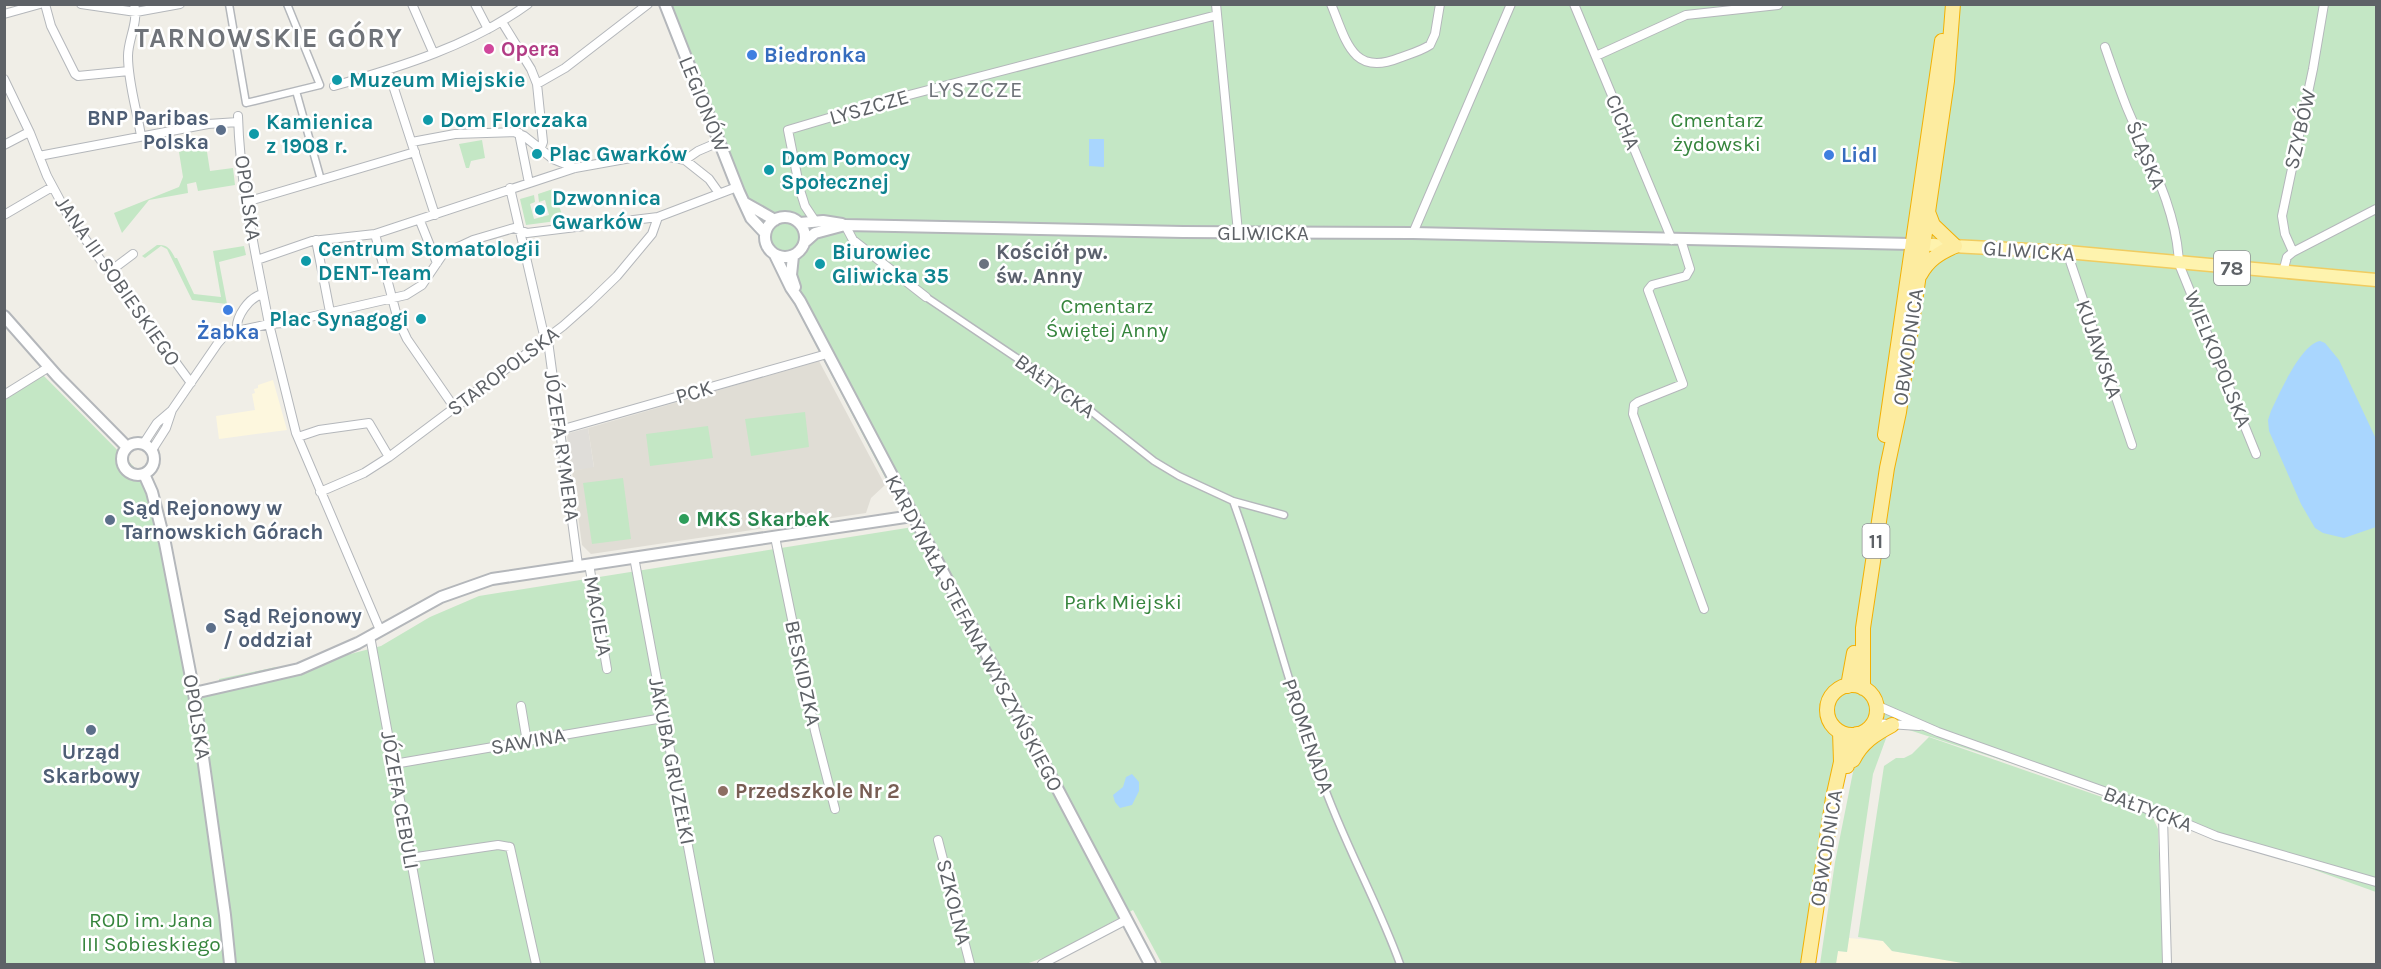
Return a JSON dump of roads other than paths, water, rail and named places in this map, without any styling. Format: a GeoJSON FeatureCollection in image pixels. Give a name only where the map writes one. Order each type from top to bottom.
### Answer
{"type":"FeatureCollection","features":[{"type":"Feature","properties":{"kind":"highway","name":"OBWODNICA"},"geometry":{"type":"LineString","coordinates":[[1848,686],[1917,244],[1947,4]]}},
{"type":"Feature","properties":{"kind":"highway","name":"OBWODNICA"},"geometry":{"type":"LineString","coordinates":[[1863,688],[1863,628],[1887,468],[1899,412],[1918,278],[1917,244],[1928,212],[1947,81],[1953,4]]}},
{"type":"Feature","properties":{"kind":"highway"},"geometry":{"type":"LineString","coordinates":[[1918,278],[1926,265],[1937,255],[1955,246],[1934,225],[1928,212]]}},
{"type":"Feature","properties":{"kind":"highway"},"geometry":{"type":"LineString","coordinates":[[1848,686],[1863,688],[1872,696],[1876,705],[1877,715],[1873,723],[1865,731],[1857,734],[1840,732],[1830,723],[1828,706],[1834,693],[1848,686]]}},
{"type":"Feature","properties":{"kind":"highway"},"geometry":{"type":"LineString","coordinates":[[1846,772],[1860,747],[1869,738],[1892,724]]}},
{"type":"Feature","properties":{"kind":"highway","name":"OBWODNICA"},"geometry":{"type":"LineString","coordinates":[[1808,964],[1833,798],[1841,762],[1840,732]]}},
{"type":"Feature","properties":{"kind":"highway","name":"OBWODNICA"},"geometry":{"type":"LineString","coordinates":[[1814,964],[1849,753],[1857,734]]}},
{"type":"Feature","properties":{"kind":"main road","name":"GLIWICKA"},"geometry":{"type":"LineString","coordinates":[[1917,244],[2067,252],[2179,264],[2376,280]]}},
{"type":"Feature","properties":{"kind":"street"},"geometry":{"type":"LineString","coordinates":[[4,14],[40,4]]}},
{"type":"Feature","properties":{"kind":"street"},"geometry":{"type":"LineString","coordinates":[[45,4],[51,26],[75,74],[78,76],[129,71]]}},
{"type":"Feature","properties":{"kind":"street"},"geometry":{"type":"LineString","coordinates":[[81,4],[135,8],[180,4]]}},
{"type":"Feature","properties":{"kind":"street"},"geometry":{"type":"LineString","coordinates":[[39,156],[238,119],[246,104],[229,4]]}},
{"type":"Feature","properties":{"kind":"street"},"geometry":{"type":"LineString","coordinates":[[287,4],[320,85]]}},
{"type":"Feature","properties":{"kind":"street"},"geometry":{"type":"LineString","coordinates":[[412,4],[433,52]]}},
{"type":"Feature","properties":{"kind":"street"},"geometry":{"type":"LineString","coordinates":[[475,4],[488,29]]}},
{"type":"Feature","properties":{"kind":"street"},"geometry":{"type":"LineString","coordinates":[[246,104],[320,85],[326,88],[388,70],[488,29],[528,4]]}},
{"type":"Feature","properties":{"kind":"street"},"geometry":{"type":"LineString","coordinates":[[537,84],[565,68],[648,4]]}},
{"type":"Feature","properties":{"kind":"street","name":"LEGIONÓW"},"geometry":{"type":"LineString","coordinates":[[665,4],[737,187],[751,218],[765,233]]}},
{"type":"Feature","properties":{"kind":"street"},"geometry":{"type":"LineString","coordinates":[[1216,4],[1238,232]]}},
{"type":"Feature","properties":{"kind":"street"},"geometry":{"type":"LineString","coordinates":[[1331,4],[1353,51],[1361,60],[1373,65],[1393,61],[1430,45],[1435,34],[1440,4]]}},
{"type":"Feature","properties":{"kind":"street"},"geometry":{"type":"LineString","coordinates":[[1413,233],[1511,4]]}},
{"type":"Feature","properties":{"kind":"street","name":"CICHA"},"geometry":{"type":"LineString","coordinates":[[1574,4],[1677,240]]}},
{"type":"Feature","properties":{"kind":"street","name":"SZYBÓW"},"geometry":{"type":"LineString","coordinates":[[2293,252],[2285,234],[2282,216],[2324,4]]}},
{"type":"Feature","properties":{"kind":"street"},"geometry":{"type":"LineString","coordinates":[[1596,56],[1686,15],[1778,5]]}},
{"type":"Feature","properties":{"kind":"street"},"geometry":{"type":"LineString","coordinates":[[135,8],[129,41],[129,71],[141,136]]}},
{"type":"Feature","properties":{"kind":"street","name":"LYSZCZE"},"geometry":{"type":"LineString","coordinates":[[815,221],[805,206],[800,190],[788,130],[886,101],[1217,15]]}},
{"type":"Feature","properties":{"kind":"street"},"geometry":{"type":"LineString","coordinates":[[502,22],[531,69],[537,84],[543,142],[540,150]]}},
{"type":"Feature","properties":{"kind":"street","name":"ŚLĄSKA"},"geometry":{"type":"LineString","coordinates":[[2105,47],[2127,108],[2152,163],[2178,243],[2179,264]]}},
{"type":"Feature","properties":{"kind":"street"},"geometry":{"type":"LineString","coordinates":[[388,70],[435,215]]}},
{"type":"Feature","properties":{"kind":"street","name":"JANA III SOBIESKIEGO"},"geometry":{"type":"LineString","coordinates":[[4,79],[52,187],[80,233],[190,382]]}},
{"type":"Feature","properties":{"kind":"street"},"geometry":{"type":"LineString","coordinates":[[296,91],[321,180]]}},
{"type":"Feature","properties":{"kind":"street","name":"OPOLSKA"},"geometry":{"type":"LineString","coordinates":[[238,119],[246,202],[269,324]]}},
{"type":"Feature","properties":{"kind":"street"},"geometry":{"type":"LineString","coordinates":[[412,142],[455,134],[507,131],[519,133],[553,159],[575,168]]}},
{"type":"Feature","properties":{"kind":"street"},"geometry":{"type":"LineString","coordinates":[[4,145],[29,132]]}},
{"type":"Feature","properties":{"kind":"street"},"geometry":{"type":"LineString","coordinates":[[519,133],[529,183]]}},
{"type":"Feature","properties":{"kind":"street"},"geometry":{"type":"LineString","coordinates":[[685,160],[698,150],[719,142]]}},
{"type":"Feature","properties":{"kind":"street"},"geometry":{"type":"LineString","coordinates":[[246,202],[415,152]]}},
{"type":"Feature","properties":{"kind":"street"},"geometry":{"type":"LineString","coordinates":[[257,260],[316,240],[375,234],[420,221],[510,188],[575,168],[653,154],[685,160],[709,179],[718,194]]}},
{"type":"Feature","properties":{"kind":"street"},"geometry":{"type":"LineString","coordinates":[[4,215],[52,187]]}},
{"type":"Feature","properties":{"kind":"street"},"geometry":{"type":"LineString","coordinates":[[148,447],[157,423],[172,410],[223,337],[237,331],[393,299],[422,285],[443,254],[473,240],[514,228],[527,233],[658,218],[737,187]]}},
{"type":"Feature","properties":{"kind":"street","name":"JÓZEFA RYMERA"},"geometry":{"type":"LineString","coordinates":[[510,188],[547,338],[583,565]]}},
{"type":"Feature","properties":{"kind":"street"},"geometry":{"type":"LineString","coordinates":[[745,203],[775,220]]}},
{"type":"Feature","properties":{"kind":"street"},"geometry":{"type":"LineString","coordinates":[[2283,272],[2287,257],[2293,252],[2376,209]]}},
{"type":"Feature","properties":{"kind":"street"},"geometry":{"type":"LineString","coordinates":[[789,217],[800,223],[806,241],[800,252],[784,258],[775,255],[768,248],[765,233],[767,227],[775,220],[789,217]]}},
{"type":"Feature","properties":{"kind":"street","name":"STAROPOLSKA"},"geometry":{"type":"LineString","coordinates":[[320,492],[364,472],[389,457],[563,326],[617,276],[652,234],[658,218]]}},
{"type":"Feature","properties":{"kind":"street"},"geometry":{"type":"LineString","coordinates":[[420,221],[437,263]]}},
{"type":"Feature","properties":{"kind":"street","name":"GLIWICKA"},"geometry":{"type":"LineString","coordinates":[[800,223],[815,221],[846,225],[1413,233],[1917,244]]}},
{"type":"Feature","properties":{"kind":"street","name":"GLIWICKA"},"geometry":{"type":"LineString","coordinates":[[806,241],[815,233],[846,225]]}},
{"type":"Feature","properties":{"kind":"street","name":"BAŁTYCKA"},"geometry":{"type":"LineString","coordinates":[[846,225],[853,240],[926,297],[1064,389],[1154,460],[1179,476],[1233,501],[1284,515]]}},
{"type":"Feature","properties":{"kind":"street"},"geometry":{"type":"LineString","coordinates":[[375,234],[398,320],[406,339],[454,407]]}},
{"type":"Feature","properties":{"kind":"street"},"geometry":{"type":"LineString","coordinates":[[316,240],[330,312]]}},
{"type":"Feature","properties":{"kind":"street"},"geometry":{"type":"LineString","coordinates":[[1677,240],[1690,269],[1689,273],[1686,276],[1652,285],[1648,290],[1683,384],[1638,402],[1634,405],[1632,414],[1704,609]]}},
{"type":"Feature","properties":{"kind":"street","name":"KUJAWSKA"},"geometry":{"type":"LineString","coordinates":[[2067,252],[2132,445]]}},
{"type":"Feature","properties":{"kind":"street"},"geometry":{"type":"LineString","coordinates":[[109,272],[133,254]]}},
{"type":"Feature","properties":{"kind":"street","name":"KARDYNAŁA STEFANA WYSZYŃSKIEGO"},"geometry":{"type":"LineString","coordinates":[[775,255],[1150,964]]}},
{"type":"Feature","properties":{"kind":"street","name":"KARDYNAŁA STEFANA WYSZYŃSKIEGO"},"geometry":{"type":"LineString","coordinates":[[793,256],[791,275],[800,301]]}},
{"type":"Feature","properties":{"kind":"street","name":"WIELKOPOLSKA"},"geometry":{"type":"LineString","coordinates":[[2179,264],[2256,454]]}},
{"type":"Feature","properties":{"kind":"street"},"geometry":{"type":"LineString","coordinates":[[237,331],[237,322],[248,303],[254,297],[263,294]]}},
{"type":"Feature","properties":{"kind":"street"},"geometry":{"type":"LineString","coordinates":[[4,316],[49,367],[127,447]]}},
{"type":"Feature","properties":{"kind":"street"},"geometry":{"type":"LineString","coordinates":[[269,324],[282,384],[298,437],[380,630]]}},
{"type":"Feature","properties":{"kind":"street","name":"PCK"},"geometry":{"type":"LineString","coordinates":[[560,430],[827,354]]}},
{"type":"Feature","properties":{"kind":"street"},"geometry":{"type":"LineString","coordinates":[[4,395],[49,367]]}},
{"type":"Feature","properties":{"kind":"street"},"geometry":{"type":"LineString","coordinates":[[298,437],[319,430],[369,423],[389,457]]}},
{"type":"Feature","properties":{"kind":"street"},"geometry":{"type":"LineString","coordinates":[[138,442],[148,447],[154,461],[153,466],[144,474],[134,474],[124,467],[122,458],[127,447],[138,442]]}},
{"type":"Feature","properties":{"kind":"street","name":"OPOLSKA"},"geometry":{"type":"LineString","coordinates":[[144,474],[152,492],[165,543],[194,693],[230,964]]}},
{"type":"Feature","properties":{"kind":"street","name":"PROMENADA"},"geometry":{"type":"LineString","coordinates":[[1233,501],[1258,573],[1320,778],[1390,936],[1400,964]]}},
{"type":"Feature","properties":{"kind":"street"},"geometry":{"type":"LineString","coordinates":[[194,693],[282,675],[339,652],[425,605],[467,586],[516,574],[912,516]]}},
{"type":"Feature","properties":{"kind":"street","name":"BESKIDZKA"},"geometry":{"type":"LineString","coordinates":[[775,537],[815,731],[835,809]]}},
{"type":"Feature","properties":{"kind":"street","name":"JAKUBA GRUZEŁKI"},"geometry":{"type":"LineString","coordinates":[[634,557],[710,964]]}},
{"type":"Feature","properties":{"kind":"street","name":"MACIEJA"},"geometry":{"type":"LineString","coordinates":[[583,565],[607,669]]}},
{"type":"Feature","properties":{"kind":"street","name":"JÓZEFA CEBULI"},"geometry":{"type":"LineString","coordinates":[[370,636],[430,964]]}},
{"type":"Feature","properties":{"kind":"street","name":"BAŁTYCKA"},"geometry":{"type":"LineString","coordinates":[[1876,705],[1923,726],[2126,799],[2163,817],[2178,820],[2224,838],[2376,882]]}},
{"type":"Feature","properties":{"kind":"street"},"geometry":{"type":"LineString","coordinates":[[521,706],[527,742]]}},
{"type":"Feature","properties":{"kind":"street","name":"SAWINA"},"geometry":{"type":"LineString","coordinates":[[394,764],[663,718]]}},
{"type":"Feature","properties":{"kind":"street","name":"BAŁTYCKA"},"geometry":{"type":"LineString","coordinates":[[1873,723],[1923,726]]}},
{"type":"Feature","properties":{"kind":"street"},"geometry":{"type":"LineString","coordinates":[[2163,817],[2167,964]]}},
{"type":"Feature","properties":{"kind":"street","name":"SZKOLNA"},"geometry":{"type":"LineString","coordinates":[[938,840],[970,964]]}},
{"type":"Feature","properties":{"kind":"street"},"geometry":{"type":"LineString","coordinates":[[410,858],[498,845],[510,847],[536,964]]}},
{"type":"Feature","properties":{"kind":"street"},"geometry":{"type":"LineString","coordinates":[[1042,964],[1126,920]]}},
{"type":"Feature","properties":{"kind":"water"},"geometry":{"type":"Polygon","coordinates":[[[1089,139],[1104,139],[1104,167],[1089,166],[1089,139]]]}},
{"type":"Feature","properties":{"kind":"water"},"geometry":{"type":"Polygon","coordinates":[[[2320,341],[2325,343],[2339,360],[2376,439],[2376,527],[2344,538],[2323,533],[2315,528],[2301,504],[2269,431],[2268,420],[2271,411],[2291,371],[2305,351],[2320,341]]]}},
{"type":"Feature","properties":{"kind":"water"},"geometry":{"type":"Polygon","coordinates":[[[1132,774],[1139,782],[1139,791],[1132,805],[1120,808],[1113,795],[1123,787],[1126,777],[1132,774]]]}},
{"type":"Feature","properties":{"kind":"place","name":"Opera"},"geometry":{"type":"Point","coordinates":[489,49]}},
{"type":"Feature","properties":{"kind":"place","name":"Biedronka"},"geometry":{"type":"Point","coordinates":[752,55]}},
{"type":"Feature","properties":{"kind":"place","name":"Muzeum Miejskie"},"geometry":{"type":"Point","coordinates":[337,80]}},
{"type":"Feature","properties":{"kind":"place","name":"Dom Florczaka"},"geometry":{"type":"Point","coordinates":[428,120]}},
{"type":"Feature","properties":{"kind":"place","name":"BNP Paribas Polska"},"geometry":{"type":"Point","coordinates":[221,130]}},
{"type":"Feature","properties":{"kind":"place","name":"Kamienica z 1908 r."},"geometry":{"type":"Point","coordinates":[254,134]}},
{"type":"Feature","properties":{"kind":"place","name":"Plac Gwarków"},"geometry":{"type":"Point","coordinates":[537,154]}},
{"type":"Feature","properties":{"kind":"place","name":"Lidl"},"geometry":{"type":"Point","coordinates":[1829,155]}},
{"type":"Feature","properties":{"kind":"place","name":"Dom Pomocy Społecznej"},"geometry":{"type":"Point","coordinates":[769,170]}},
{"type":"Feature","properties":{"kind":"place","name":"Dzwonnica Gwarków"},"geometry":{"type":"Point","coordinates":[540,210]}},
{"type":"Feature","properties":{"kind":"place","name":"Centrum Stomatologii DENT-Team"},"geometry":{"type":"Point","coordinates":[306,261]}},
{"type":"Feature","properties":{"kind":"place","name":"Biurowiec Gliwicka 35"},"geometry":{"type":"Point","coordinates":[820,264]}},
{"type":"Feature","properties":{"kind":"place","name":"Kościół pw. św. Anny"},"geometry":{"type":"Point","coordinates":[984,264]}},
{"type":"Feature","properties":{"kind":"place","name":"Żabka"},"geometry":{"type":"Point","coordinates":[228,310]}},
{"type":"Feature","properties":{"kind":"place","name":"Plac Synagogi"},"geometry":{"type":"Point","coordinates":[421,319]}},
{"type":"Feature","properties":{"kind":"place","name":"MKS Skarbek"},"geometry":{"type":"Point","coordinates":[684,519]}},
{"type":"Feature","properties":{"kind":"place","name":"Sąd Rejonowy w Tarnowskich Górach"},"geometry":{"type":"Point","coordinates":[110,520]}},
{"type":"Feature","properties":{"kind":"place","name":"Sąd Rejonowy / oddział"},"geometry":{"type":"Point","coordinates":[211,628]}},
{"type":"Feature","properties":{"kind":"place","name":"Urząd Skarbowy"},"geometry":{"type":"Point","coordinates":[91,730]}},
{"type":"Feature","properties":{"kind":"place","name":"Przedszkole Nr 2"},"geometry":{"type":"Point","coordinates":[723,791]}},
{"type":"Feature","properties":{"kind":"district","name":"TARNOWSKIE GÓRY"},"geometry":{"type":"Point","coordinates":[269,38]}},
{"type":"Feature","properties":{"kind":"district","name":"LYSZCZE"},"geometry":{"type":"Point","coordinates":[976,89]}},
{"type":"Feature","properties":{"kind":"park label","name":"Cmentarz żydowski"},"geometry":{"type":"Point","coordinates":[1717,132]}},
{"type":"Feature","properties":{"kind":"park label","name":"Cmentarz Świętej Anny"},"geometry":{"type":"Point","coordinates":[1107,318]}},
{"type":"Feature","properties":{"kind":"park label","name":"Park Miejski"},"geometry":{"type":"Point","coordinates":[1123,602]}},
{"type":"Feature","properties":{"kind":"park label","name":"ROD im. Jana III Sobieskiego"},"geometry":{"type":"Point","coordinates":[151,932]}}]}
